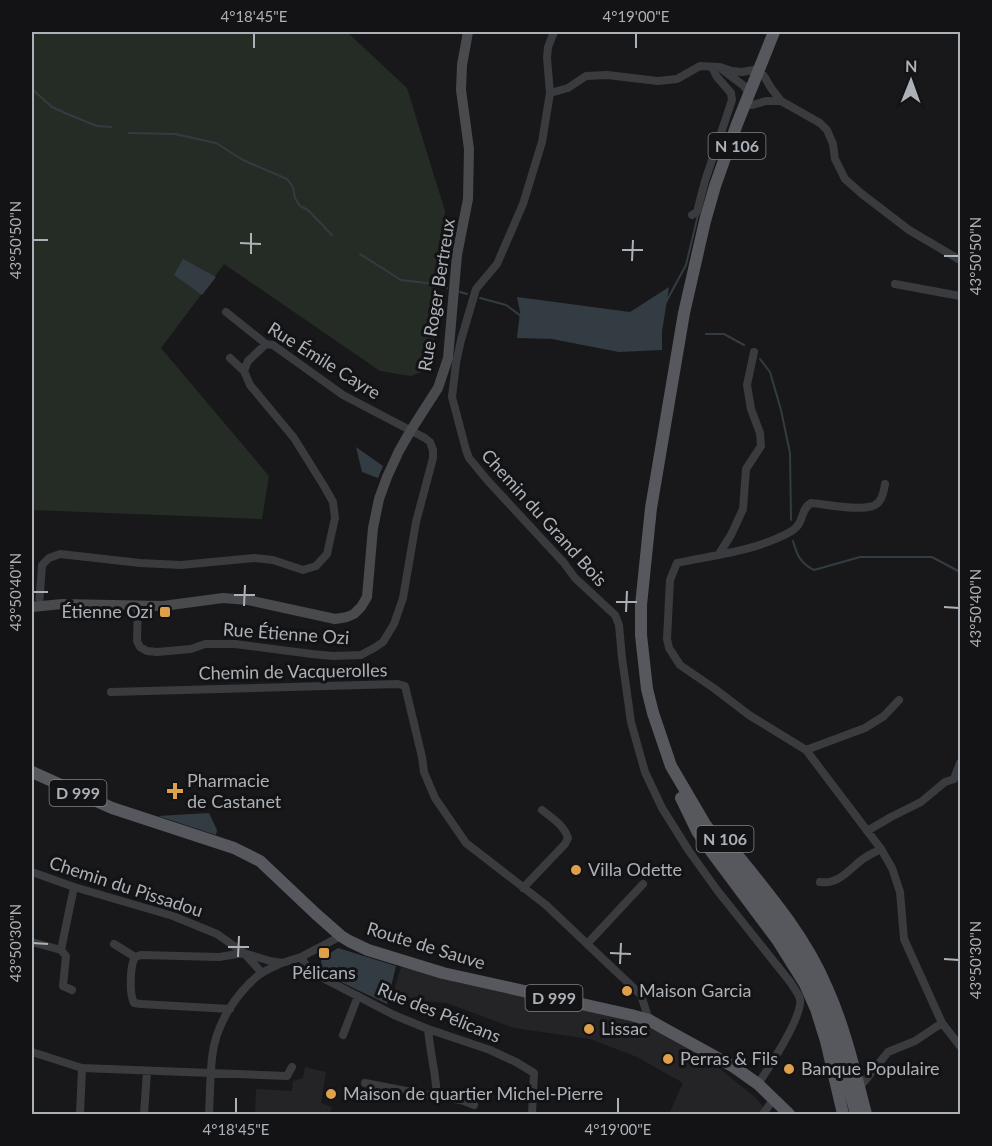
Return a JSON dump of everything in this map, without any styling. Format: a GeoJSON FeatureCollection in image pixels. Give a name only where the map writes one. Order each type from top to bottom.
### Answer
{"type":"FeatureCollection","features":[{"type":"Feature","properties":{"kind":"main road","name":"N 106"},"geometry":{"type":"LineString","coordinates":[[774,32],[696,262],[684,313],[651,508],[641,605],[641,635],[647,689],[671,766],[711,833],[788,937],[808,969],[835,1036],[856,1114]]}},
{"type":"Feature","properties":{"kind":"main road","name":"N 106"},"geometry":{"type":"LineString","coordinates":[[761,72],[782,32]]}},
{"type":"Feature","properties":{"kind":"main road","name":"N 106"},"geometry":{"type":"LineString","coordinates":[[647,543],[648,641],[651,670],[664,723],[676,757],[693,793],[725,840],[797,932],[813,958],[827,987],[844,1034],[866,1114]]}},
{"type":"Feature","properties":{"kind":"main road"},"geometry":{"type":"LineString","coordinates":[[671,766],[679,795],[697,831],[778,941],[805,984],[826,1041],[843,1114]]}},
{"type":"Feature","properties":{"kind":"main road","name":"Route de Sauve"},"geometry":{"type":"LineString","coordinates":[[32,772],[112,808],[234,848],[260,861],[340,936],[368,950],[443,973],[649,1020],[734,1067],[758,1084],[789,1114]]}},
{"type":"Feature","properties":{"kind":"street","name":"Rue Roger Bertreux"},"geometry":{"type":"LineString","coordinates":[[35,606],[62,604],[163,606],[223,598],[248,600],[335,619],[354,614],[361,607],[367,597],[373,528],[380,499],[392,466],[411,430],[438,388],[448,357],[457,255],[468,199],[469,149],[461,90],[462,65],[468,32]]}},
{"type":"Feature","properties":{"kind":"street","name":"Chemin du Grand Bois"},"geometry":{"type":"LineString","coordinates":[[554,32],[548,47],[550,93],[542,142],[523,204],[497,264],[476,289],[456,363],[452,388],[453,403],[466,450],[473,464],[575,578],[615,615],[621,635],[631,722],[645,772],[662,808],[717,890],[791,982],[800,1000],[796,1019],[758,1084]]}},
{"type":"Feature","properties":{"kind":"street"},"geometry":{"type":"LineString","coordinates":[[550,93],[568,88],[586,76],[607,75],[658,81],[677,79],[700,66],[742,72],[761,72],[781,101],[820,123],[827,130],[833,144],[835,159],[845,179],[909,230],[960,260]]}},
{"type":"Feature","properties":{"kind":"street"},"geometry":{"type":"LineString","coordinates":[[716,67],[744,86],[750,100],[781,101]]}},
{"type":"Feature","properties":{"kind":"street"},"geometry":{"type":"LineString","coordinates":[[692,215],[697,212],[732,100],[731,93],[717,77],[716,67]]}},
{"type":"Feature","properties":{"kind":"street"},"geometry":{"type":"LineString","coordinates":[[895,284],[960,296]]}},
{"type":"Feature","properties":{"kind":"street","name":"Rue Émile Cayre"},"geometry":{"type":"LineString","coordinates":[[226,312],[266,344],[273,345],[343,395],[411,430]]}},
{"type":"Feature","properties":{"kind":"street"},"geometry":{"type":"LineString","coordinates":[[244,371],[248,361],[266,344]]}},
{"type":"Feature","properties":{"kind":"street"},"geometry":{"type":"LineString","coordinates":[[719,554],[743,509],[746,469],[761,446],[760,433],[751,409],[747,385],[754,352]]}},
{"type":"Feature","properties":{"kind":"street"},"geometry":{"type":"LineString","coordinates":[[35,606],[42,565],[50,558],[60,554],[181,565],[255,558],[273,560],[303,570],[316,566],[327,554],[335,518],[333,502],[294,438],[250,385],[244,371],[230,358]]}},
{"type":"Feature","properties":{"kind":"street","name":"Rue Étienne Ozi"},"geometry":{"type":"LineString","coordinates":[[138,606],[137,641],[140,647],[147,651],[191,649],[205,644],[235,644],[333,656],[361,655],[374,648],[382,642],[394,624],[403,598],[416,522],[433,458],[434,450],[430,442],[411,430]]}},
{"type":"Feature","properties":{"kind":"street"},"geometry":{"type":"LineString","coordinates":[[885,484],[880,501],[876,505],[866,508],[811,503],[806,506],[800,524],[791,532],[761,546],[677,563],[670,580],[667,639],[669,648],[680,665],[749,715],[806,750],[881,849],[892,868],[900,892],[904,939],[942,1023],[960,1046]]}},
{"type":"Feature","properties":{"kind":"street","name":"Chemin de Vacquerolles"},"geometry":{"type":"LineString","coordinates":[[111,692],[298,686],[398,684],[405,686],[424,772],[435,798],[466,843],[546,905],[641,995],[649,1020]]}},
{"type":"Feature","properties":{"kind":"street"},"geometry":{"type":"LineString","coordinates":[[806,750],[865,728],[884,716],[899,700]]}},
{"type":"Feature","properties":{"kind":"street"},"geometry":{"type":"LineString","coordinates":[[867,831],[921,802],[945,782],[954,779],[960,763]]}},
{"type":"Feature","properties":{"kind":"street"},"geometry":{"type":"LineString","coordinates":[[523,888],[568,838],[567,832],[559,823],[542,810]]}},
{"type":"Feature","properties":{"kind":"street"},"geometry":{"type":"LineString","coordinates":[[820,882],[828,883],[842,877],[863,859],[881,849]]}},
{"type":"Feature","properties":{"kind":"street","name":"Chemin du Pissadou"},"geometry":{"type":"LineString","coordinates":[[32,872],[172,916],[217,934],[244,953],[282,963]]}},
{"type":"Feature","properties":{"kind":"street"},"geometry":{"type":"LineString","coordinates":[[586,944],[643,884]]}},
{"type":"Feature","properties":{"kind":"street"},"geometry":{"type":"LineString","coordinates":[[61,950],[74,887]]}},
{"type":"Feature","properties":{"kind":"street"},"geometry":{"type":"LineString","coordinates":[[209,1114],[212,1058],[217,1036],[221,1024],[241,993],[262,973],[301,957],[340,936]]}},
{"type":"Feature","properties":{"kind":"street"},"geometry":{"type":"LineString","coordinates":[[32,942],[61,950],[66,956],[63,986],[72,990]]}},
{"type":"Feature","properties":{"kind":"street"},"geometry":{"type":"LineString","coordinates":[[114,945],[135,957]]}},
{"type":"Feature","properties":{"kind":"street"},"geometry":{"type":"LineString","coordinates":[[230,1009],[134,1003],[131,997],[132,963],[135,957],[141,955],[219,957],[244,953],[262,973]]}},
{"type":"Feature","properties":{"kind":"street","name":"Rue des Pélicans"},"geometry":{"type":"LineString","coordinates":[[301,957],[307,967],[319,976],[394,1015],[490,1050],[534,1073],[532,1114]]}},
{"type":"Feature","properties":{"kind":"street"},"geometry":{"type":"LineString","coordinates":[[343,1035],[358,996]]}},
{"type":"Feature","properties":{"kind":"street"},"geometry":{"type":"LineString","coordinates":[[859,1088],[888,1052],[915,1041],[942,1023]]}},
{"type":"Feature","properties":{"kind":"street"},"geometry":{"type":"LineString","coordinates":[[428,1029],[438,1097]]}},
{"type":"Feature","properties":{"kind":"street"},"geometry":{"type":"LineString","coordinates":[[32,1052],[82,1068],[287,1076],[292,1067]]}},
{"type":"Feature","properties":{"kind":"street"},"geometry":{"type":"LineString","coordinates":[[80,1114],[82,1068]]}},
{"type":"Feature","properties":{"kind":"street"},"geometry":{"type":"LineString","coordinates":[[144,1114],[147,1071]]}},
{"type":"Feature","properties":{"kind":"street"},"geometry":{"type":"LineString","coordinates":[[365,1083],[461,1100],[474,1105]]}},
{"type":"Feature","properties":{"kind":"street"},"geometry":{"type":"LineString","coordinates":[[763,1114],[773,1100]]}},
{"type":"Feature","properties":{"kind":"shaded area"},"geometry":{"type":"Polygon","coordinates":[[[32,32],[347,32],[407,88],[445,211],[432,368],[411,376],[380,371],[224,264],[161,348],[269,476],[262,519],[32,510],[32,32]]]}},
{"type":"Feature","properties":{"kind":"shaded area"},"geometry":{"type":"Polygon","coordinates":[[[183,259],[216,277],[202,295],[174,275],[183,259]]]}},
{"type":"Feature","properties":{"kind":"shaded area"},"geometry":{"type":"Polygon","coordinates":[[[669,287],[662,332],[662,350],[619,352],[552,339],[517,338],[520,312],[517,297],[630,312],[669,287]]]}},
{"type":"Feature","properties":{"kind":"shaded area"},"geometry":{"type":"Polygon","coordinates":[[[356,447],[383,466],[378,478],[362,472],[356,447]]]}},
{"type":"Feature","properties":{"kind":"shaded area"},"geometry":{"type":"Polygon","coordinates":[[[209,813],[217,830],[216,835],[158,816],[209,813]]]}},
{"type":"Feature","properties":{"kind":"shaded area"},"geometry":{"type":"Polygon","coordinates":[[[338,948],[396,966],[387,1004],[322,973],[321,959],[338,948]]]}},
{"type":"Feature","properties":{"kind":"shaded area"},"geometry":{"type":"Polygon","coordinates":[[[401,967],[666,1025],[756,1098],[769,1114],[669,1114],[683,1083],[637,1057],[590,1039],[514,1028],[447,1003],[420,1001],[393,993],[401,967]]]}},
{"type":"Feature","properties":{"kind":"shaded area"},"geometry":{"type":"Polygon","coordinates":[[[305,1067],[326,1072],[321,1103],[332,1107],[330,1114],[255,1114],[256,1089],[292,1091],[293,1081],[303,1078],[305,1067]]]}},
{"type":"Feature","properties":{"kind":"waterway"},"geometry":{"type":"LineString","coordinates":[[32,89],[52,107],[97,126],[111,127]]}},
{"type":"Feature","properties":{"kind":"waterway"},"geometry":{"type":"LineString","coordinates":[[129,133],[175,134],[216,143],[243,160],[287,179],[293,187],[295,198],[300,206],[308,210],[332,235]]}},
{"type":"Feature","properties":{"kind":"waterway"},"geometry":{"type":"LineString","coordinates":[[666,302],[686,265],[698,215]]}},
{"type":"Feature","properties":{"kind":"waterway"},"geometry":{"type":"LineString","coordinates":[[360,254],[401,280],[435,284],[447,288]]}},
{"type":"Feature","properties":{"kind":"waterway"},"geometry":{"type":"LineString","coordinates":[[460,292],[467,294]]}},
{"type":"Feature","properties":{"kind":"waterway"},"geometry":{"type":"LineString","coordinates":[[480,298],[506,305],[521,316]]}},
{"type":"Feature","properties":{"kind":"waterway"},"geometry":{"type":"LineString","coordinates":[[706,334],[724,334],[744,345]]}},
{"type":"Feature","properties":{"kind":"waterway"},"geometry":{"type":"LineString","coordinates":[[760,359],[770,372],[790,453],[791,520]]}},
{"type":"Feature","properties":{"kind":"waterway"},"geometry":{"type":"LineString","coordinates":[[793,541],[800,558],[814,570],[860,557],[932,557],[960,572]]}},
{"type":"Feature","properties":{"kind":"place","name":"Étienne Ozi"},"geometry":{"type":"Point","coordinates":[165,612]}},
{"type":"Feature","properties":{"kind":"place","name":"Pharmacie de Castanet"},"geometry":{"type":"Point","coordinates":[175,791]}},
{"type":"Feature","properties":{"kind":"place","name":"Villa Odette"},"geometry":{"type":"Point","coordinates":[576,870]}},
{"type":"Feature","properties":{"kind":"place","name":"Pélicans"},"geometry":{"type":"Point","coordinates":[324,953]}},
{"type":"Feature","properties":{"kind":"place","name":"Maison Garcia"},"geometry":{"type":"Point","coordinates":[627,991]}},
{"type":"Feature","properties":{"kind":"place","name":"Lissac"},"geometry":{"type":"Point","coordinates":[589,1029]}},
{"type":"Feature","properties":{"kind":"place","name":"Perras & Fils"},"geometry":{"type":"Point","coordinates":[668,1059]}},
{"type":"Feature","properties":{"kind":"place","name":"Banque Populaire"},"geometry":{"type":"Point","coordinates":[789,1069]}},
{"type":"Feature","properties":{"kind":"place","name":"Maison de quartier Michel-Pierre"},"geometry":{"type":"Point","coordinates":[331,1094]}}]}
